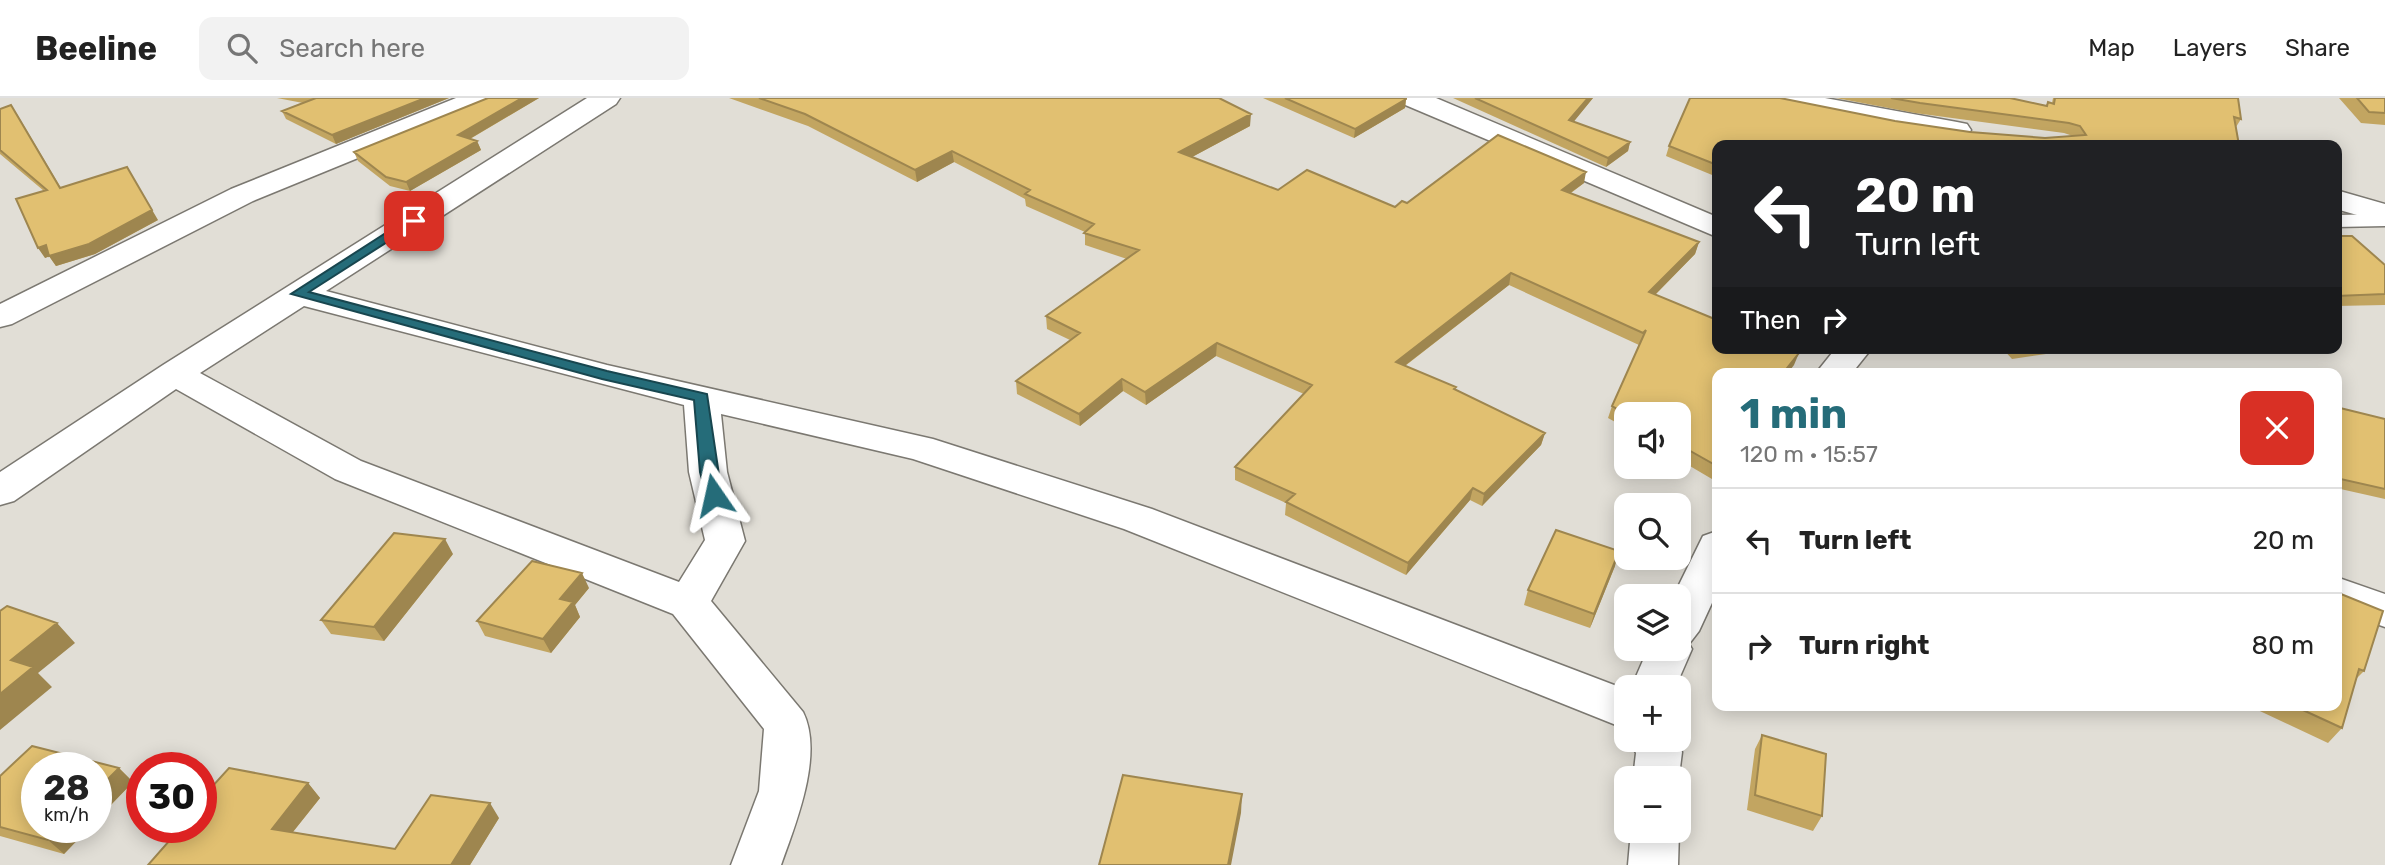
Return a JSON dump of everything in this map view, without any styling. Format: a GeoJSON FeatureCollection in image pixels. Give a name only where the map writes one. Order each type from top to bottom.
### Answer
{"type":"FeatureCollection","features":[{"type":"Feature","properties":{"kind":"street"},"geometry":{"type":"LineString","coordinates":[[0,317],[242,195],[480,98]]}},
{"type":"Feature","properties":{"kind":"street"},"geometry":{"type":"LineString","coordinates":[[0,491],[176,373],[606,98]]}},
{"type":"Feature","properties":{"kind":"street"},"geometry":{"type":"LineString","coordinates":[[1413,98],[1712,226]]}},
{"type":"Feature","properties":{"kind":"street"},"geometry":{"type":"LineString","coordinates":[[1780,98],[1894,133],[1982,134]]}},
{"type":"Feature","properties":{"kind":"street"},"geometry":{"type":"LineString","coordinates":[[2342,201],[2385,214]]}},
{"type":"Feature","properties":{"kind":"street"},"geometry":{"type":"LineString","coordinates":[[298,294],[607,376],[920,448],[1138,519],[1614,705]]}},
{"type":"Feature","properties":{"kind":"street"},"geometry":{"type":"LineString","coordinates":[[1837,368],[1850,354]]}},
{"type":"Feature","properties":{"kind":"street"},"geometry":{"type":"LineString","coordinates":[[176,373],[224,403],[348,470],[688,603],[787,724],[783,791],[756,865]]}},
{"type":"Feature","properties":{"kind":"street"},"geometry":{"type":"LineString","coordinates":[[688,603],[725,541],[708,472],[701,397]]}},
{"type":"Feature","properties":{"kind":"street"},"geometry":{"type":"LineString","coordinates":[[1691,603],[1712,557]]}},
{"type":"Feature","properties":{"kind":"street"},"geometry":{"type":"LineString","coordinates":[[2342,595],[2385,611]]}},
{"type":"Feature","properties":{"kind":"street"},"geometry":{"type":"LineString","coordinates":[[1653,865],[1654,843]]}},
{"type":"Feature","properties":{"kind":"lane"},"geometry":{"type":"LineString","coordinates":[[2342,221],[2385,220]]}},
{"type":"Feature","properties":{"kind":"building"},"geometry":{"type":"Polygon","coordinates":[[[316,98],[425,98],[332,135],[282,111],[316,98]]]}},
{"type":"Feature","properties":{"kind":"building"},"geometry":{"type":"Polygon","coordinates":[[[488,98],[522,98],[458,135],[477,141],[406,182],[386,177],[354,152],[488,98]]]}},
{"type":"Feature","properties":{"kind":"building"},"geometry":{"type":"Polygon","coordinates":[[[759,98],[1219,98],[1251,114],[1179,152],[1278,190],[1307,170],[1395,207],[1402,201],[1407,203],[1498,135],[1586,172],[1562,190],[1699,242],[1649,292],[1712,318],[1712,354],[1798,354],[1787,368],[1712,368],[1712,463],[1691,451],[1691,402],[1614,402],[1614,407],[1612,406],[1646,330],[1643,333],[1511,273],[1396,362],[1456,387],[1454,389],[1545,433],[1484,494],[1473,488],[1408,563],[1286,502],[1295,494],[1235,467],[1312,385],[1217,343],[1145,392],[1122,379],[1079,414],[1016,381],[1080,333],[1046,316],[1139,250],[1084,233],[1094,224],[1025,194],[1030,190],[952,151],[915,170],[805,114],[759,98]]]}},
{"type":"Feature","properties":{"kind":"building"},"geometry":{"type":"Polygon","coordinates":[[[1285,98],[1406,98],[1406,99],[1355,129],[1285,98]]]}},
{"type":"Feature","properties":{"kind":"building"},"geometry":{"type":"Polygon","coordinates":[[[1475,98],[1588,98],[1569,120],[1630,142],[1608,158],[1475,98]]]}},
{"type":"Feature","properties":{"kind":"building"},"geometry":{"type":"Polygon","coordinates":[[[1690,98],[1780,98],[1895,121],[1970,132],[2045,138],[2086,135],[2080,126],[2069,123],[1891,98],[2010,98],[2047,106],[2048,102],[2054,104],[2055,98],[2238,98],[2241,119],[2234,117],[2238,140],[1712,140],[1712,163],[1669,146],[1690,98]]]}},
{"type":"Feature","properties":{"kind":"building"},"geometry":{"type":"Polygon","coordinates":[[[2357,98],[2385,98],[2385,113],[2369,112],[2357,98]]]}},
{"type":"Feature","properties":{"kind":"building"},"geometry":{"type":"Polygon","coordinates":[[[11,105],[60,188],[127,167],[152,210],[89,244],[49,256],[46,245],[38,248],[16,199],[47,190],[0,150],[0,109],[11,105]]]}},
{"type":"Feature","properties":{"kind":"building"},"geometry":{"type":"Polygon","coordinates":[[[2342,236],[2352,236],[2385,265],[2385,294],[2342,296],[2342,236]]]}},
{"type":"Feature","properties":{"kind":"building"},"geometry":{"type":"Polygon","coordinates":[[[2342,408],[2385,419],[2385,489],[2342,479],[2342,408]]]}},
{"type":"Feature","properties":{"kind":"building"},"geometry":{"type":"Polygon","coordinates":[[[1556,530],[1614,549],[1614,564],[1594,614],[1528,590],[1556,530]]]}},
{"type":"Feature","properties":{"kind":"building"},"geometry":{"type":"Polygon","coordinates":[[[394,533],[445,539],[374,627],[321,620],[394,533]]]}},
{"type":"Feature","properties":{"kind":"building"},"geometry":{"type":"Polygon","coordinates":[[[532,561],[582,573],[560,599],[573,602],[543,639],[477,621],[532,561]]]}},
{"type":"Feature","properties":{"kind":"building"},"geometry":{"type":"Polygon","coordinates":[[[2342,594],[2383,611],[2364,671],[2359,669],[2342,728],[2305,711],[2342,711],[2342,594]]]}},
{"type":"Feature","properties":{"kind":"building"},"geometry":{"type":"Polygon","coordinates":[[[7,606],[57,623],[11,660],[33,667],[0,694],[0,611],[7,606]]]}},
{"type":"Feature","properties":{"kind":"building"},"geometry":{"type":"Polygon","coordinates":[[[1762,735],[1826,754],[1822,816],[1755,795],[1762,735]]]}},
{"type":"Feature","properties":{"kind":"building"},"geometry":{"type":"Polygon","coordinates":[[[32,746],[56,752],[26,752],[32,746]]]}},
{"type":"Feature","properties":{"kind":"building"},"geometry":{"type":"Polygon","coordinates":[[[21,756],[21,833],[0,827],[0,776],[21,756]]]}},
{"type":"Feature","properties":{"kind":"building"},"geometry":{"type":"Polygon","coordinates":[[[112,766],[119,768],[112,775],[112,766]]]}},
{"type":"Feature","properties":{"kind":"building"},"geometry":{"type":"Polygon","coordinates":[[[229,768],[308,783],[272,829],[395,849],[431,795],[490,803],[451,865],[148,865],[167,843],[217,843],[217,781],[229,768]]]}},
{"type":"Feature","properties":{"kind":"building"},"geometry":{"type":"Polygon","coordinates":[[[1123,775],[1242,794],[1228,865],[1099,865],[1123,775]]]}},
{"type":"Feature","properties":{"kind":"route"},"geometry":{"type":"LineString","coordinates":[[414,221],[298,294],[607,376],[701,397],[708,472],[714,495]]}}]}
